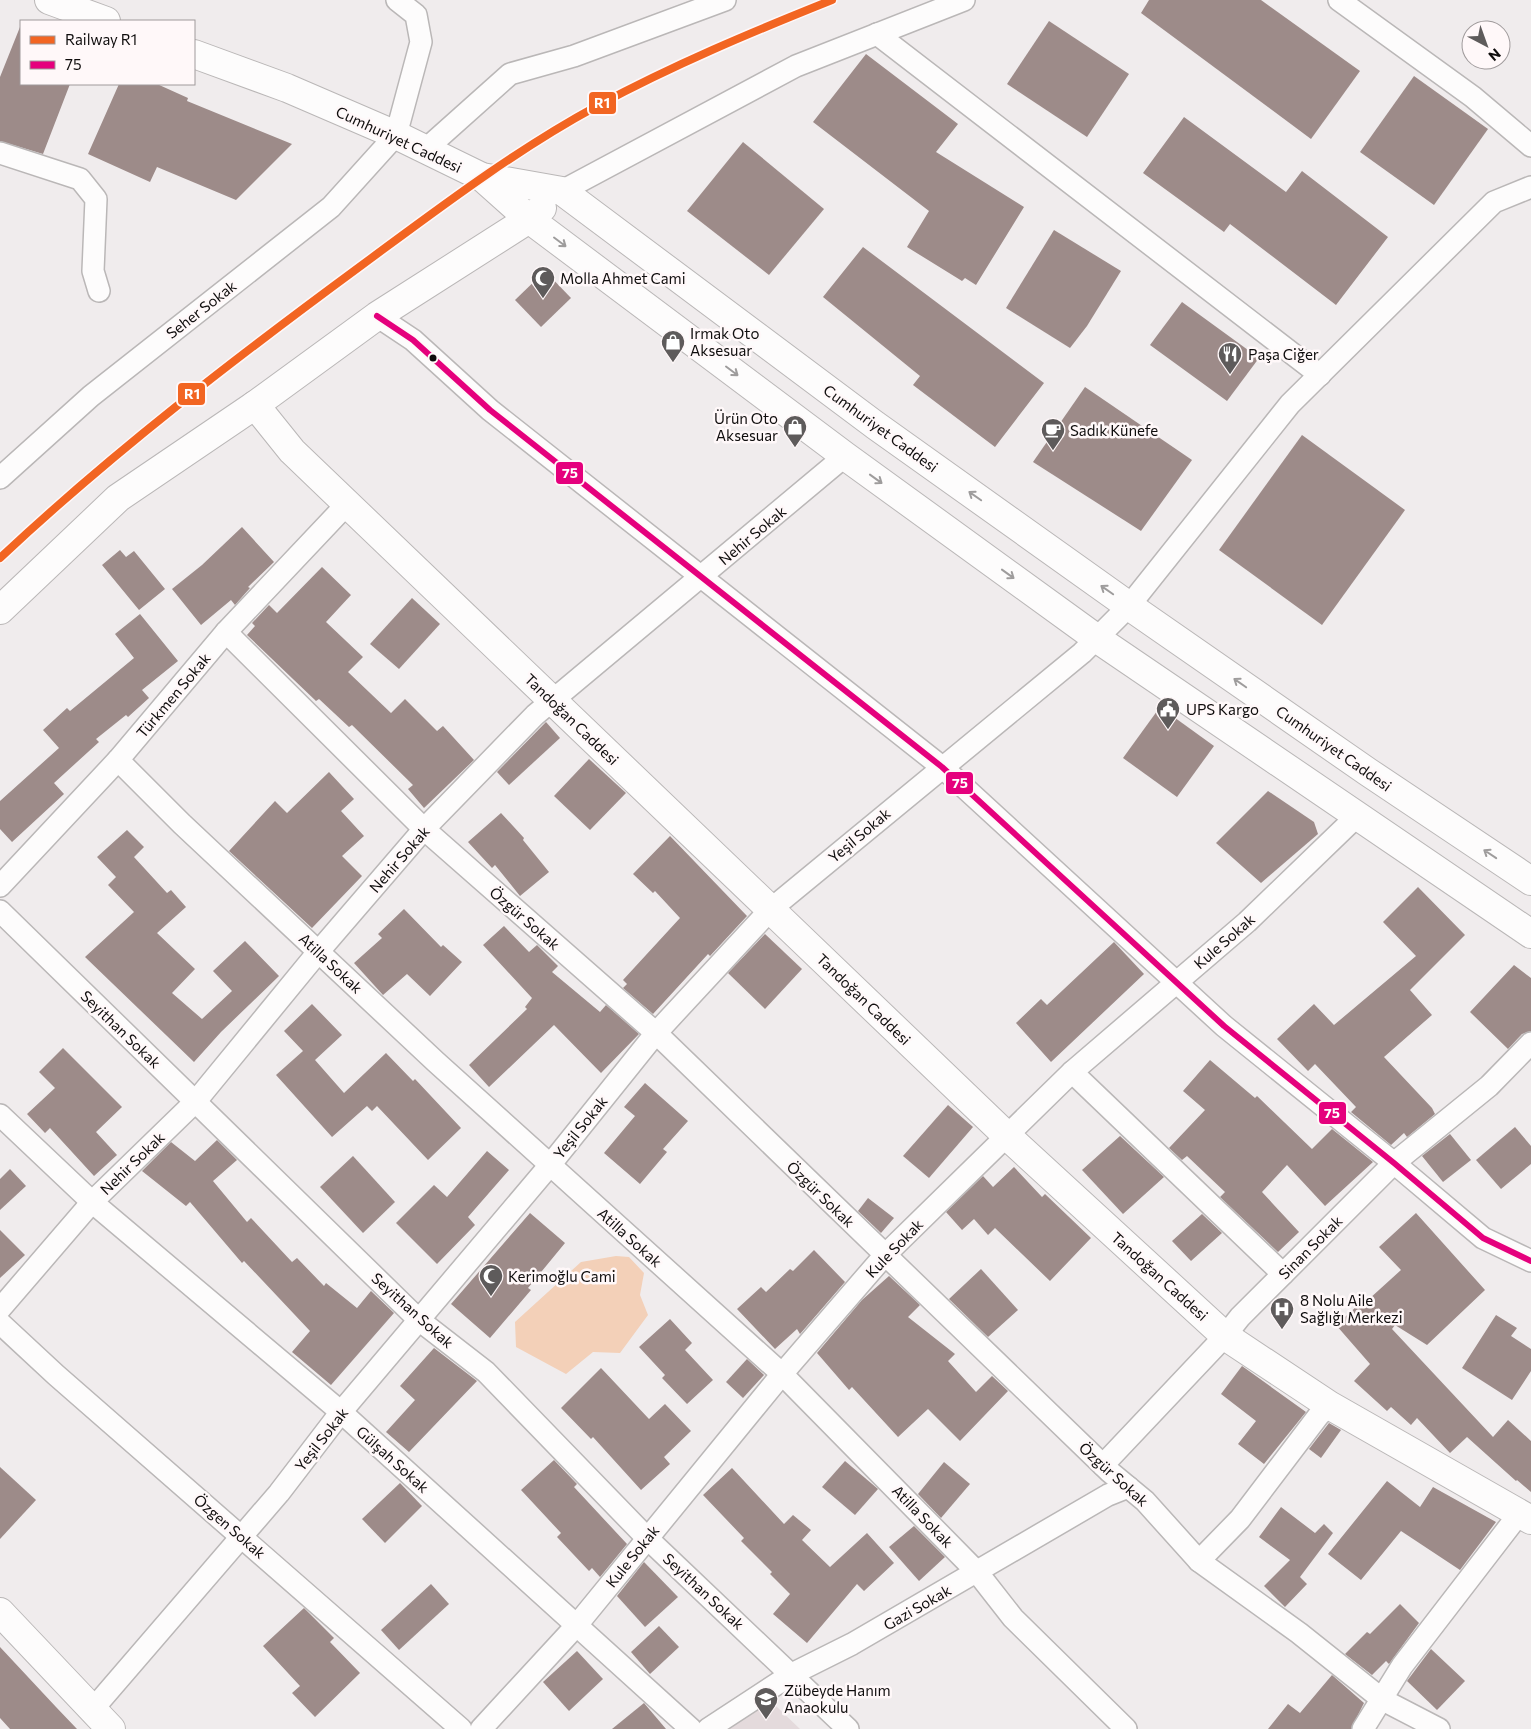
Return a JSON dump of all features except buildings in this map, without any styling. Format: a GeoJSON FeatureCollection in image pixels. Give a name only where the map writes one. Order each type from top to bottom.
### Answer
{"type":"FeatureCollection","features":[{"type":"Feature","properties":{"kind":"main road"},"geometry":{"type":"LineString","coordinates":[[49,0],[103,20]]}},
{"type":"Feature","properties":{"kind":"main road","name":"Cumhuriyet Caddesi"},"geometry":{"type":"LineString","coordinates":[[195,54],[287,88],[396,135],[482,177],[562,191],[875,425],[1368,772],[1531,881]]}},
{"type":"Feature","properties":{"kind":"main road"},"geometry":{"type":"LineString","coordinates":[[482,177],[529,218],[845,456],[1096,638],[1531,934]]}},
{"type":"Feature","properties":{"kind":"main road"},"geometry":{"type":"LineString","coordinates":[[0,610],[118,498],[256,406],[377,316],[529,218],[562,191]]}},
{"type":"Feature","properties":{"kind":"main road","name":"Tandoğan Caddesi"},"geometry":{"type":"LineString","coordinates":[[256,406],[292,451],[347,504],[1006,1135],[1225,1336],[1329,1405],[1525,1517]]}},
{"type":"Feature","properties":{"kind":"main road"},"geometry":{"type":"LineString","coordinates":[[0,1612],[111,1729]]}},
{"type":"Feature","properties":{"kind":"street"},"geometry":{"type":"LineString","coordinates":[[396,135],[421,42],[416,15],[397,0]]}},
{"type":"Feature","properties":{"kind":"street"},"geometry":{"type":"LineString","coordinates":[[426,149],[510,74],[574,56],[725,0]]}},
{"type":"Feature","properties":{"kind":"street"},"geometry":{"type":"LineString","coordinates":[[562,191],[796,66],[964,0]]}},
{"type":"Feature","properties":{"kind":"street"},"geometry":{"type":"LineString","coordinates":[[1339,0],[1473,96],[1531,146]]}},
{"type":"Feature","properties":{"kind":"street"},"geometry":{"type":"LineString","coordinates":[[877,34],[1320,375]]}},
{"type":"Feature","properties":{"kind":"street","name":"Seher Sokak"},"geometry":{"type":"LineString","coordinates":[[0,478],[91,396],[331,207],[396,135]]}},
{"type":"Feature","properties":{"kind":"street"},"geometry":{"type":"LineString","coordinates":[[0,153],[80,179],[89,188],[96,199],[93,271],[99,291]]}},
{"type":"Feature","properties":{"kind":"street","name":"Yeşil Sokak"},"geometry":{"type":"LineString","coordinates":[[92,1709],[279,1493],[341,1412],[550,1165],[656,1033],[771,909],[1082,653],[1130,606],[1290,404],[1494,202],[1531,187]]}},
{"type":"Feature","properties":{"kind":"street"},"geometry":{"type":"LineString","coordinates":[[377,316],[412,340],[490,410],[703,576],[942,768],[1175,984],[1224,1026],[1394,1163],[1483,1238],[1531,1261]]}},
{"type":"Feature","properties":{"kind":"street","name":"Nehir Sokak"},"geometry":{"type":"LineString","coordinates":[[0,1309],[92,1202],[196,1101],[319,951],[424,829],[535,715],[554,702],[845,456]]}},
{"type":"Feature","properties":{"kind":"street","name":"Türkmen Sokak"},"geometry":{"type":"LineString","coordinates":[[0,886],[118,760],[226,632],[347,504]]}},
{"type":"Feature","properties":{"kind":"street","name":"Özgür Sokak"},"geometry":{"type":"LineString","coordinates":[[226,632],[424,829],[656,1033],[884,1256],[1103,1465],[1145,1501],[1199,1561],[1298,1633],[1382,1700],[1439,1729]]}},
{"type":"Feature","properties":{"kind":"street","name":"Atilla Sokak"},"geometry":{"type":"LineString","coordinates":[[118,760],[182,824],[436,1062],[782,1374],[977,1572],[1013,1618],[1126,1729]]}},
{"type":"Feature","properties":{"kind":"street","name":"Kule Sokak"},"geometry":{"type":"LineString","coordinates":[[481,1729],[576,1626],[782,1374],[884,1256],[1072,1072],[1247,922],[1358,815]]}},
{"type":"Feature","properties":{"kind":"street","name":"Seyithan Sokak"},"geometry":{"type":"LineString","coordinates":[[0,910],[419,1320],[486,1372],[648,1538],[848,1729]]}},
{"type":"Feature","properties":{"kind":"street","name":"Sinan Sokak"},"geometry":{"type":"LineString","coordinates":[[1103,1465],[1225,1336],[1240,1317],[1394,1163],[1489,1086],[1531,1043]]}},
{"type":"Feature","properties":{"kind":"street"},"geometry":{"type":"LineString","coordinates":[[1072,1072],[1283,1274]]}},
{"type":"Feature","properties":{"kind":"street","name":"Gülşah Sokak"},"geometry":{"type":"LineString","coordinates":[[0,1115],[92,1202],[341,1412],[691,1729]]}},
{"type":"Feature","properties":{"kind":"street","name":"Özgen Sokak"},"geometry":{"type":"LineString","coordinates":[[0,1323],[56,1375],[461,1729]]}},
{"type":"Feature","properties":{"kind":"street"},"geometry":{"type":"LineString","coordinates":[[1199,1561],[1240,1519],[1318,1415],[1329,1405]]}},
{"type":"Feature","properties":{"kind":"street","name":"Gazi Sokak"},"geometry":{"type":"LineString","coordinates":[[708,1729],[792,1674],[852,1644],[1108,1495],[1128,1487]]}},
{"type":"Feature","properties":{"kind":"street"},"geometry":{"type":"LineString","coordinates":[[1363,1729],[1402,1666],[1525,1517]]}},
{"type":"Feature","properties":{"kind":"shaded area"},"geometry":{"type":"Polygon","coordinates":[[[616,1256],[629,1257],[644,1273],[640,1295],[648,1315],[620,1353],[593,1352],[566,1374],[516,1347],[515,1322],[581,1262],[616,1256]]]}},
{"type":"Feature","properties":{"kind":"shaded area","name":"Zübeyde Hanım Anaokulu"},"geometry":{"type":"Polygon","coordinates":[[[776,1706],[800,1729],[729,1729],[754,1710],[776,1706]]]}},
{"type":"Feature","properties":{"kind":"rail line","name":"R1"},"geometry":{"type":"LineString","coordinates":[[0,558],[87,480],[176,406],[315,300],[506,161],[566,123],[655,77],[743,37],[832,0]]}},
{"type":"Feature","properties":{"kind":"transit line","name":"75"},"geometry":{"type":"LineString","coordinates":[[377,316],[413,340],[490,410],[942,767],[1224,1026],[1394,1163],[1483,1238],[1531,1261]]}},
{"type":"Feature","properties":{"kind":"place","name":"Molla Ahmet Cami"},"geometry":{"type":"Point","coordinates":[543,299]}},
{"type":"Feature","properties":{"kind":"place","name":"Irmak Oto Aksesuar"},"geometry":{"type":"Point","coordinates":[673,363]}},
{"type":"Feature","properties":{"kind":"place","name":"Paşa Ciğer"},"geometry":{"type":"Point","coordinates":[1230,375]}},
{"type":"Feature","properties":{"kind":"place","name":"Ürün Oto Aksesuar"},"geometry":{"type":"Point","coordinates":[795,448]}},
{"type":"Feature","properties":{"kind":"place","name":"Sadık Künefe"},"geometry":{"type":"Point","coordinates":[1053,451]}},
{"type":"Feature","properties":{"kind":"place","name":"UPS Kargo"},"geometry":{"type":"Point","coordinates":[1168,730]}},
{"type":"Feature","properties":{"kind":"place","name":"Kerimoğlu Cami"},"geometry":{"type":"Point","coordinates":[491,1297]}},
{"type":"Feature","properties":{"kind":"place","name":"8 Nolu Aile Sağlığı Merkezi"},"geometry":{"type":"Point","coordinates":[1282,1330]}},
{"type":"Feature","properties":{"kind":"place","name":"Zübeyde Hanım Anaokulu"},"geometry":{"type":"Point","coordinates":[766,1720]}}]}
